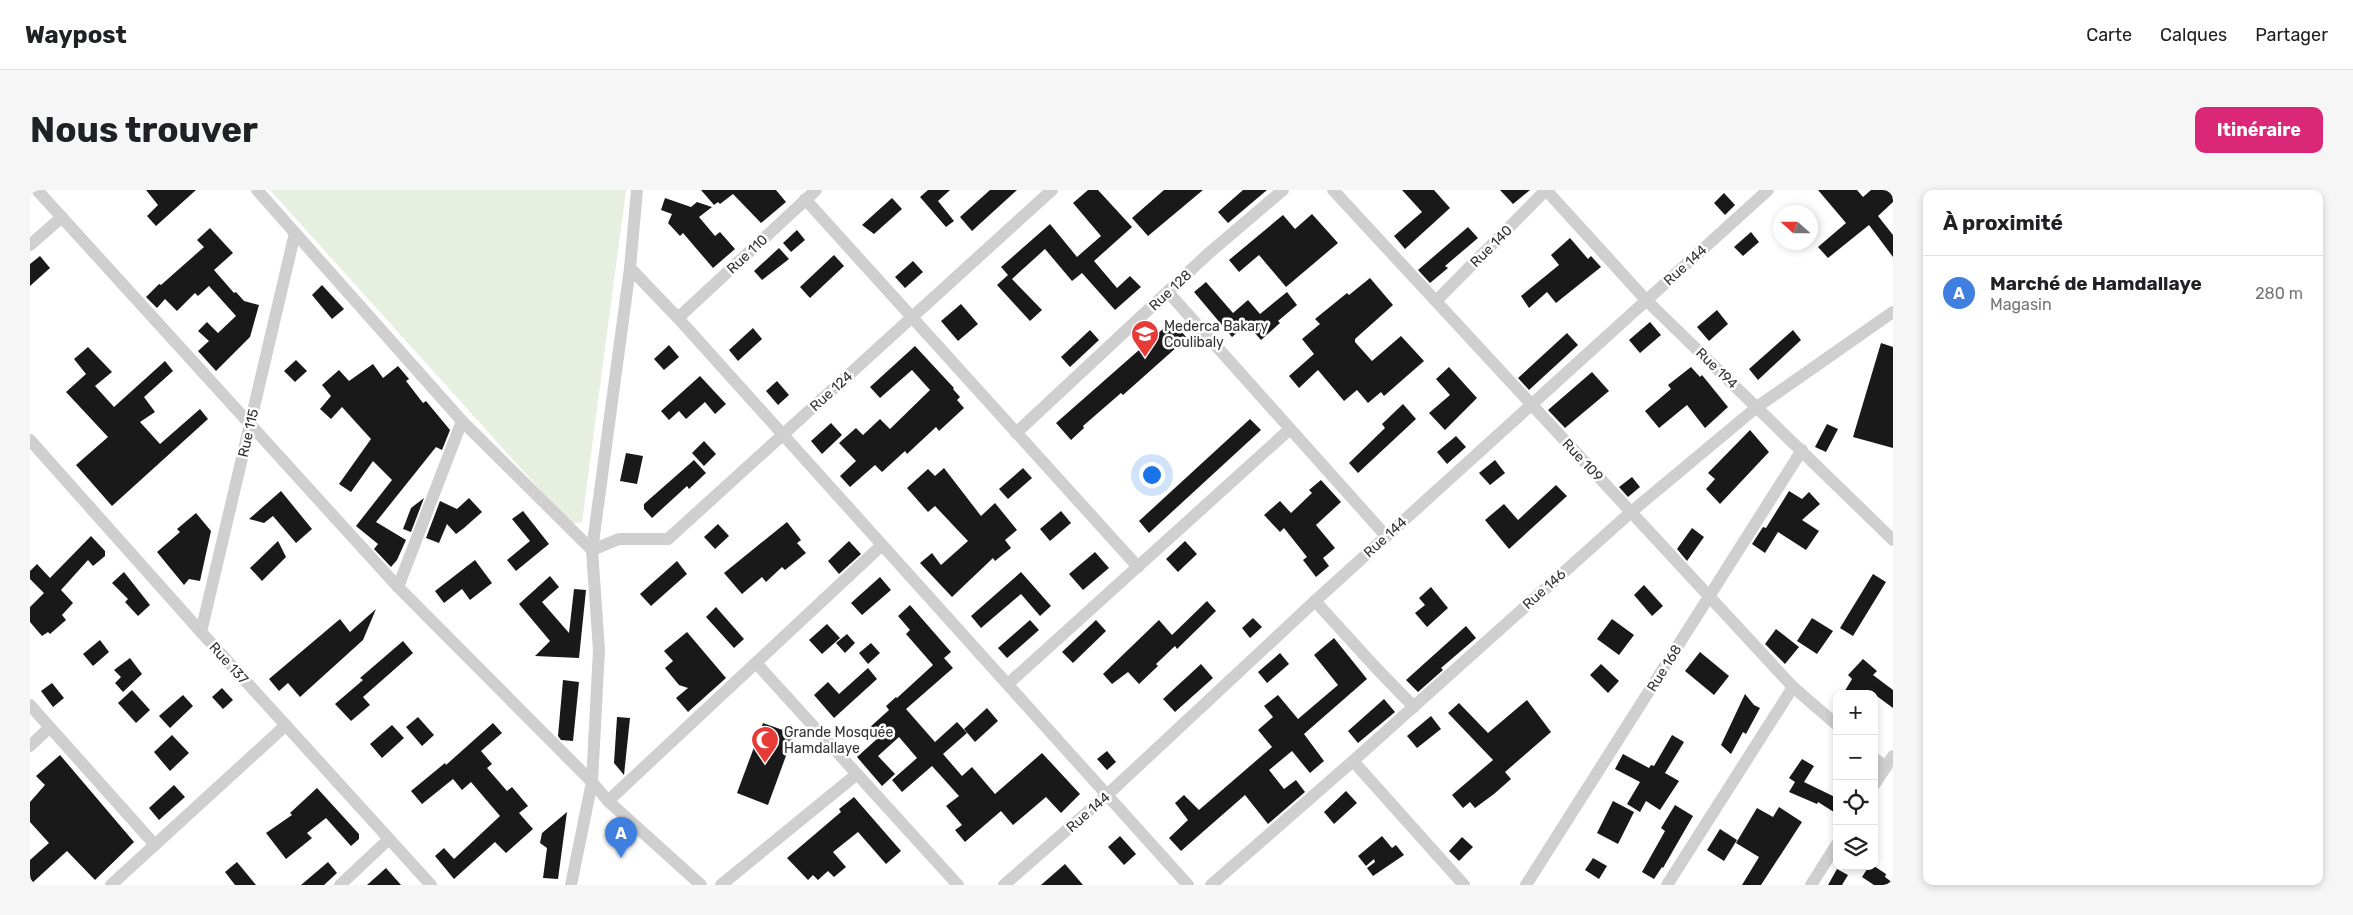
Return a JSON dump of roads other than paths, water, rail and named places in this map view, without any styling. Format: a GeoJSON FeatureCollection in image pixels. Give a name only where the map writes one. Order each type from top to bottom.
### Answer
{"type":"FeatureCollection","features":[{"type":"Feature","properties":{"kind":"street"},"geometry":{"type":"LineString","coordinates":[[37,190],[398,587],[592,782],[608,801],[701,885]]}},
{"type":"Feature","properties":{"kind":"street"},"geometry":{"type":"LineString","coordinates":[[257,190],[462,421],[592,550]]}},
{"type":"Feature","properties":{"kind":"street"},"geometry":{"type":"LineString","coordinates":[[571,885],[592,782],[599,650],[592,550],[630,268],[636,190]]}},
{"type":"Feature","properties":{"kind":"street","name":"Rue 110"},"geometry":{"type":"LineString","coordinates":[[678,318],[816,190]]}},
{"type":"Feature","properties":{"kind":"street","name":"Rue 124"},"geometry":{"type":"LineString","coordinates":[[592,550],[619,539],[668,539],[1052,190]]}},
{"type":"Feature","properties":{"kind":"street","name":"Rue 128"},"geometry":{"type":"LineString","coordinates":[[1016,433],[1168,292],[1283,190]]}},
{"type":"Feature","properties":{"kind":"street","name":"Rue 109"},"geometry":{"type":"LineString","coordinates":[[1333,190],[1793,687],[1833,722]]}},
{"type":"Feature","properties":{"kind":"street","name":"Rue 140"},"geometry":{"type":"LineString","coordinates":[[1436,301],[1546,190]]}},
{"type":"Feature","properties":{"kind":"street","name":"Rue 194"},"geometry":{"type":"LineString","coordinates":[[1546,190],[1646,300],[1893,540]]}},
{"type":"Feature","properties":{"kind":"street","name":"Rue 144"},"geometry":{"type":"LineString","coordinates":[[1004,885],[1107,795],[1315,600],[1530,403],[1768,190]]}},
{"type":"Feature","properties":{"kind":"street"},"geometry":{"type":"LineString","coordinates":[[805,200],[1138,567]]}},
{"type":"Feature","properties":{"kind":"street"},"geometry":{"type":"LineString","coordinates":[[30,245],[62,217]]}},
{"type":"Feature","properties":{"kind":"street","name":"Rue 115"},"geometry":{"type":"LineString","coordinates":[[201,632],[295,233]]}},
{"type":"Feature","properties":{"kind":"street"},"geometry":{"type":"LineString","coordinates":[[630,268],[678,318],[1188,885]]}},
{"type":"Feature","properties":{"kind":"street"},"geometry":{"type":"LineString","coordinates":[[1168,292],[1386,536]]}},
{"type":"Feature","properties":{"kind":"street","name":"Rue 146"},"geometry":{"type":"LineString","coordinates":[[1211,885],[1414,707],[1630,512],[1757,407],[1893,312]]}},
{"type":"Feature","properties":{"kind":"street"},"geometry":{"type":"LineString","coordinates":[[398,587],[462,421]]}},
{"type":"Feature","properties":{"kind":"street"},"geometry":{"type":"LineString","coordinates":[[1008,684],[1290,429]]}},
{"type":"Feature","properties":{"kind":"street","name":"Rue 137"},"geometry":{"type":"LineString","coordinates":[[30,440],[431,885]]}},
{"type":"Feature","properties":{"kind":"street","name":"Rue 168"},"geometry":{"type":"LineString","coordinates":[[1526,885],[1802,450]]}},
{"type":"Feature","properties":{"kind":"street"},"geometry":{"type":"LineString","coordinates":[[608,801],[882,545]]}},
{"type":"Feature","properties":{"kind":"street"},"geometry":{"type":"LineString","coordinates":[[1315,600],[1414,707]]}},
{"type":"Feature","properties":{"kind":"street"},"geometry":{"type":"LineString","coordinates":[[756,663],[958,885]]}},
{"type":"Feature","properties":{"kind":"street"},"geometry":{"type":"LineString","coordinates":[[1667,885],[1793,687]]}},
{"type":"Feature","properties":{"kind":"street"},"geometry":{"type":"LineString","coordinates":[[30,705],[154,845]]}},
{"type":"Feature","properties":{"kind":"street"},"geometry":{"type":"LineString","coordinates":[[111,885],[286,726]]}},
{"type":"Feature","properties":{"kind":"street"},"geometry":{"type":"LineString","coordinates":[[30,746],[49,728]]}},
{"type":"Feature","properties":{"kind":"street"},"geometry":{"type":"LineString","coordinates":[[1877,780],[1893,756]]}},
{"type":"Feature","properties":{"kind":"street"},"geometry":{"type":"LineString","coordinates":[[1353,761],[1464,885]]}},
{"type":"Feature","properties":{"kind":"street"},"geometry":{"type":"LineString","coordinates":[[1878,761],[1886,767]]}},
{"type":"Feature","properties":{"kind":"street"},"geometry":{"type":"LineString","coordinates":[[721,885],[857,774]]}},
{"type":"Feature","properties":{"kind":"street"},"geometry":{"type":"LineString","coordinates":[[340,885],[389,838]]}},
{"type":"Feature","properties":{"kind":"street"},"geometry":{"type":"LineString","coordinates":[[1811,885],[1833,850]]}},
{"type":"Feature","properties":{"kind":"place","name":"Mederca Bakary Coulibaly"},"geometry":{"type":"Point","coordinates":[1145,358]}},
{"type":"Feature","properties":{"kind":"place","name":"Grande Mosquée Hamdallaye"},"geometry":{"type":"Point","coordinates":[765,764]}},
{"type":"Feature","properties":{"kind":"place","name":"Marché de Hamdallaye"},"geometry":{"type":"Point","coordinates":[621,858]}}]}
